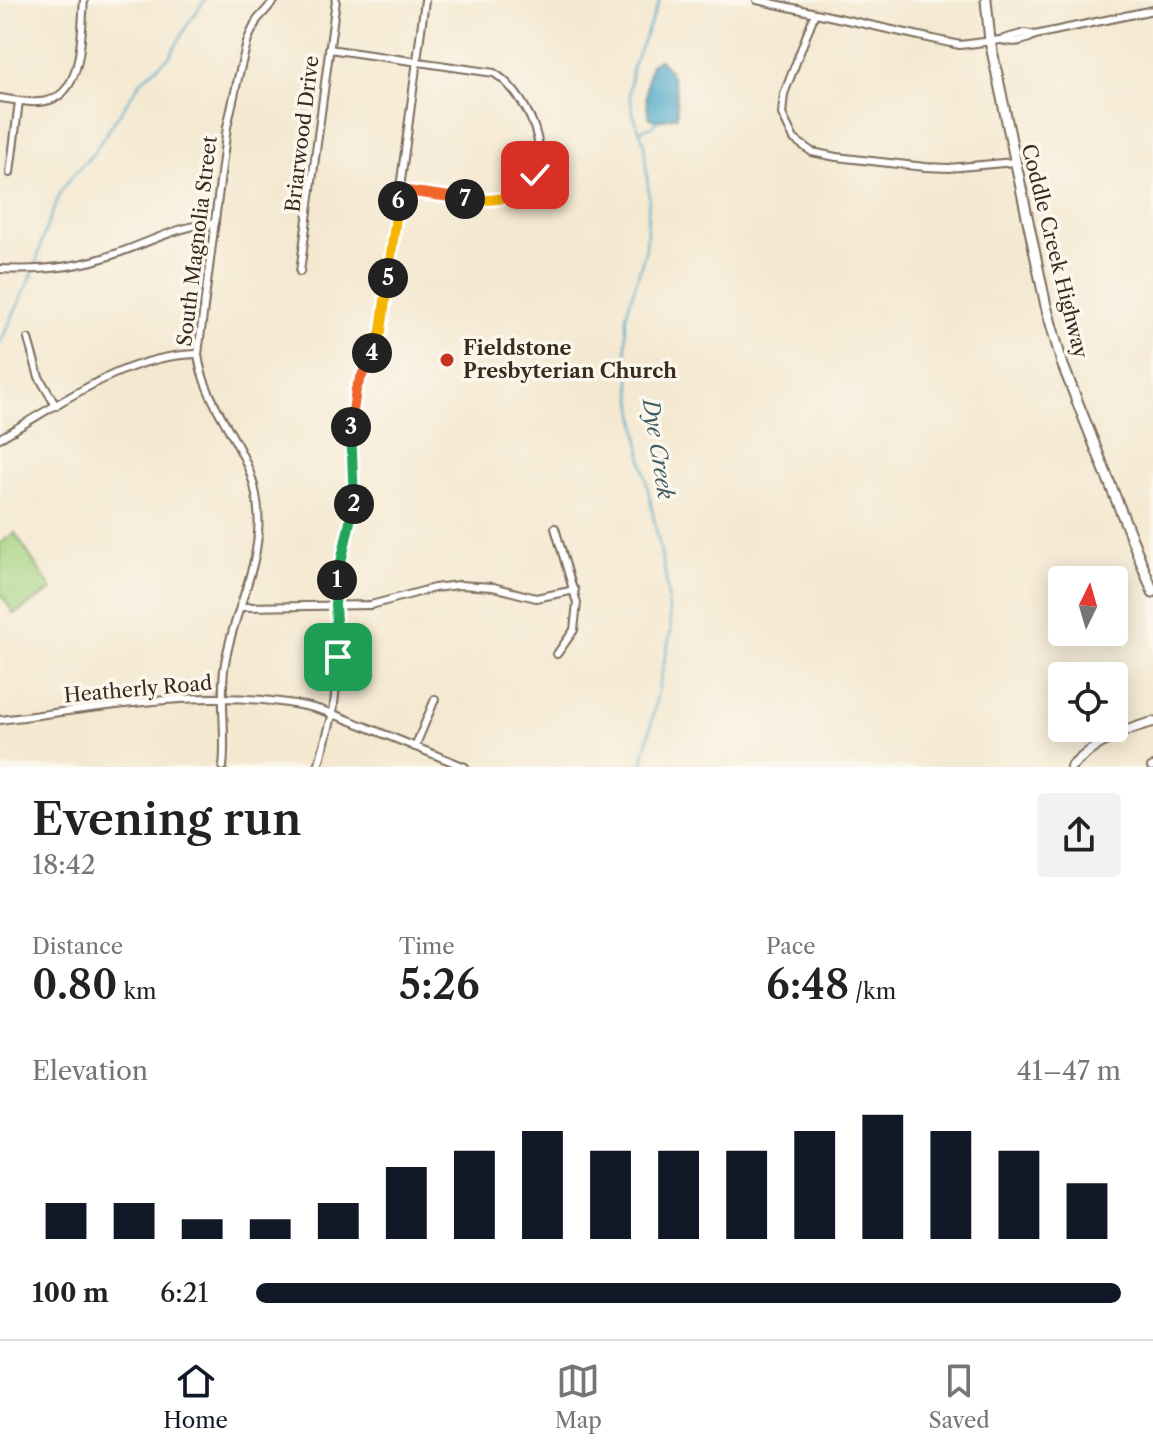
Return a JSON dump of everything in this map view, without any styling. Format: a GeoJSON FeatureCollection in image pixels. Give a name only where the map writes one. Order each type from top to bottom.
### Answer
{"type":"FeatureCollection","features":[{"type":"Feature","properties":{"kind":"main road","name":"Coddle Creek Highway"},"geometry":{"type":"LineString","coordinates":[[986,0],[1014,162],[1062,363],[1153,592]]}},
{"type":"Feature","properties":{"kind":"street"},"geometry":{"type":"LineString","coordinates":[[0,98],[51,100],[68,88],[76,70],[84,0]]}},
{"type":"Feature","properties":{"kind":"street","name":"South Magnolia Street"},"geometry":{"type":"LineString","coordinates":[[223,767],[225,726],[222,697],[227,655],[256,556],[259,521],[256,495],[241,453],[204,384],[198,354],[227,127],[244,53],[257,20],[275,0]]}},
{"type":"Feature","properties":{"kind":"street","name":"Briarwood Drive"},"geometry":{"type":"LineString","coordinates":[[300,272],[336,0]]}},
{"type":"Feature","properties":{"kind":"street"},"geometry":{"type":"LineString","coordinates":[[318,767],[333,713],[338,668],[335,605],[354,511],[353,409],[360,378],[381,331],[425,0]]}},
{"type":"Feature","properties":{"kind":"street"},"geometry":{"type":"LineString","coordinates":[[757,0],[960,45],[995,41],[1025,33],[1035,35],[1153,10]]}},
{"type":"Feature","properties":{"kind":"street"},"geometry":{"type":"LineString","coordinates":[[815,13],[784,94],[782,114],[794,139],[812,152],[925,167],[1014,162]]}},
{"type":"Feature","properties":{"kind":"street"},"geometry":{"type":"LineString","coordinates":[[329,49],[485,71],[504,79],[535,126],[540,160],[528,186],[516,194],[503,199],[476,200],[399,190]]}},
{"type":"Feature","properties":{"kind":"street"},"geometry":{"type":"LineString","coordinates":[[10,173],[19,101]]}},
{"type":"Feature","properties":{"kind":"street"},"geometry":{"type":"LineString","coordinates":[[0,269],[45,270],[87,263],[195,224],[215,223]]}},
{"type":"Feature","properties":{"kind":"street"},"geometry":{"type":"LineString","coordinates":[[28,339],[39,377],[56,406]]}},
{"type":"Feature","properties":{"kind":"street"},"geometry":{"type":"LineString","coordinates":[[0,438],[111,375],[179,354],[198,354]]}},
{"type":"Feature","properties":{"kind":"street"},"geometry":{"type":"LineString","coordinates":[[555,528],[577,603],[574,630],[557,654]]}},
{"type":"Feature","properties":{"kind":"street"},"geometry":{"type":"LineString","coordinates":[[241,607],[371,605],[434,588],[459,585],[493,587],[536,598],[575,590]]}},
{"type":"Feature","properties":{"kind":"street","name":"Heatherly Road"},"geometry":{"type":"LineString","coordinates":[[0,720],[168,699],[222,697],[305,706],[333,713],[465,767]]}},
{"type":"Feature","properties":{"kind":"street"},"geometry":{"type":"LineString","coordinates":[[415,747],[435,699]]}},
{"type":"Feature","properties":{"kind":"street"},"geometry":{"type":"LineString","coordinates":[[1071,767],[1101,742],[1153,722]]}},
{"type":"Feature","properties":{"kind":"green space"},"geometry":{"type":"Polygon","coordinates":[[[15,533],[52,590],[14,614],[0,593],[0,543],[15,533]]]}},
{"type":"Feature","properties":{"kind":"water"},"geometry":{"type":"Polygon","coordinates":[[[659,59],[672,78],[677,116],[657,121],[650,118],[646,91],[651,64],[659,59]]]}},
{"type":"Feature","properties":{"kind":"waterway"},"geometry":{"type":"LineString","coordinates":[[35,267],[60,193],[92,155],[142,80],[170,56],[205,0]]}},
{"type":"Feature","properties":{"kind":"waterway","name":"Dye Creek"},"geometry":{"type":"LineString","coordinates":[[642,767],[671,630],[666,579],[641,454],[626,352],[626,315],[646,249],[649,197],[644,143],[629,93],[632,68],[660,0]]}},
{"type":"Feature","properties":{"kind":"waterway"},"geometry":{"type":"LineString","coordinates":[[641,130],[653,126],[657,119]]}},
{"type":"Feature","properties":{"kind":"waterway"},"geometry":{"type":"LineString","coordinates":[[0,343],[33,273]]}},
{"type":"Feature","properties":{"kind":"place","name":"Fieldstone Presbyterian Church"},"geometry":{"type":"Point","coordinates":[447,360]}},
{"type":"Feature","properties":{"kind":"route"},"geometry":{"type":"LineString","coordinates":[[338,657],[336,593],[354,511],[353,409],[356,389],[381,331],[399,190],[476,200],[503,199],[528,186],[535,175]]}}]}
